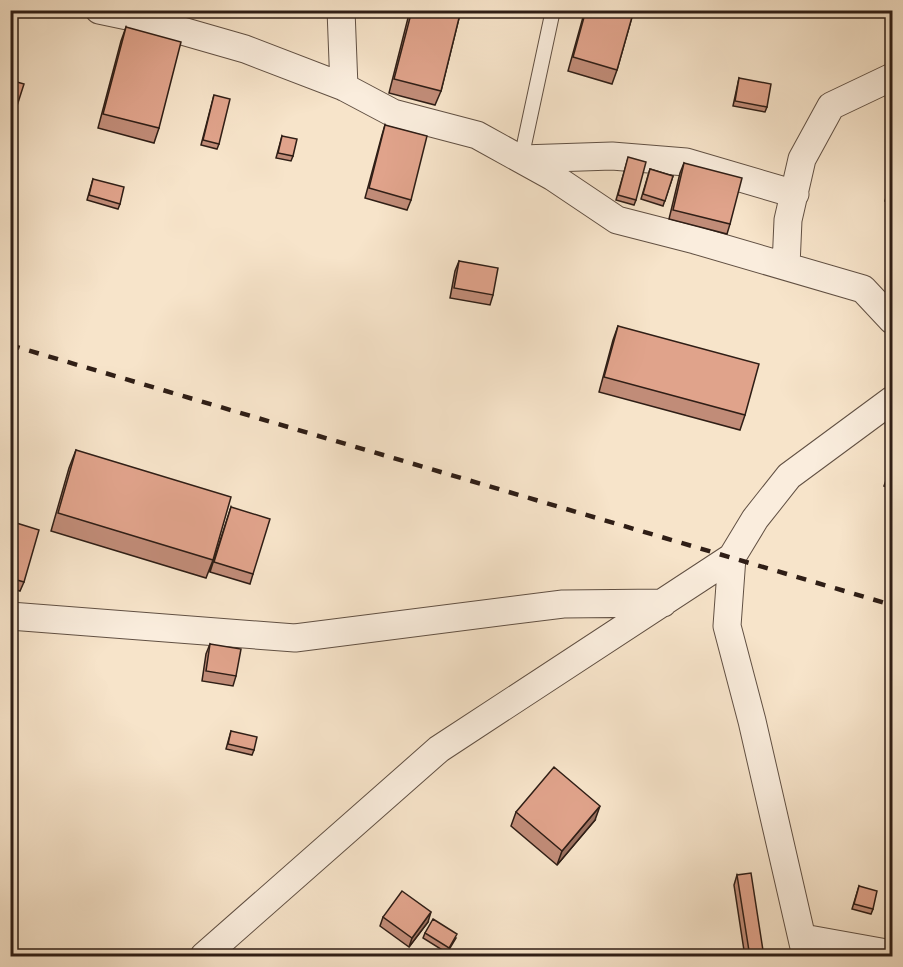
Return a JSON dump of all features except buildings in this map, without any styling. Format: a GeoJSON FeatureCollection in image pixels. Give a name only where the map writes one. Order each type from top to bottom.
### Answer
{"type":"FeatureCollection","features":[{"type":"Feature","properties":{"kind":"street"},"geometry":{"type":"LineString","coordinates":[[99,10],[137,18],[245,50],[344,87],[393,113],[477,135],[553,177],[617,220],[695,240],[863,289],[892,320]]}},
{"type":"Feature","properties":{"kind":"street"},"geometry":{"type":"LineString","coordinates":[[341,10],[344,87]]}},
{"type":"Feature","properties":{"kind":"street"},"geometry":{"type":"LineString","coordinates":[[786,266],[789,220],[802,159],[831,106],[892,77]]}},
{"type":"Feature","properties":{"kind":"street"},"geometry":{"type":"LineString","coordinates":[[521,159],[612,156],[686,162],[795,194]]}},
{"type":"Feature","properties":{"kind":"street"},"geometry":{"type":"LineString","coordinates":[[204,957],[439,749],[732,557],[755,519],[789,476],[892,400]]}},
{"type":"Feature","properties":{"kind":"street"},"geometry":{"type":"LineString","coordinates":[[732,557],[727,626],[752,721],[804,947],[892,954]]}},
{"type":"Feature","properties":{"kind":"street"},"geometry":{"type":"LineString","coordinates":[[10,616],[294,639],[563,604],[663,603]]}},
{"type":"Feature","properties":{"kind":"lane"},"geometry":{"type":"LineString","coordinates":[[521,159],[553,10]]}},
{"type":"Feature","properties":{"kind":"railway"},"geometry":{"type":"LineString","coordinates":[[10,345],[892,605]]}}]}
